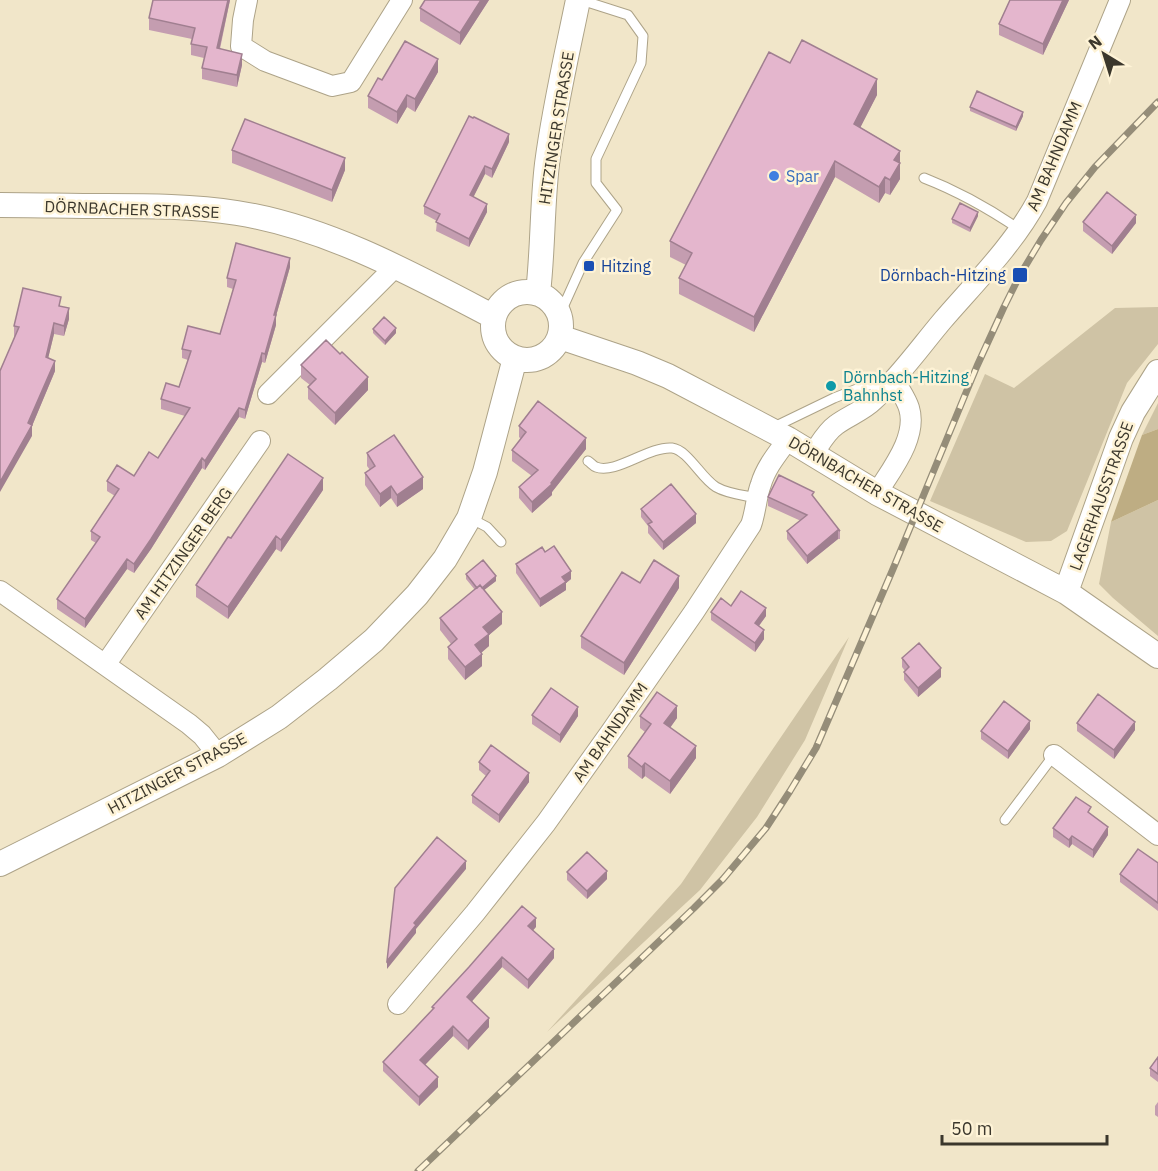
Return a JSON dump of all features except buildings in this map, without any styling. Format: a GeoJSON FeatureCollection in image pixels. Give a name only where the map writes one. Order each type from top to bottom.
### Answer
{"type":"FeatureCollection","features":[{"type":"Feature","properties":{"kind":"street"},"geometry":{"type":"LineString","coordinates":[[247,0],[241,46],[265,61],[332,86],[351,82],[402,0]]}},
{"type":"Feature","properties":{"kind":"street","name":"HITZINGER STRASSE"},"geometry":{"type":"LineString","coordinates":[[538,293],[547,162],[580,0]]}},
{"type":"Feature","properties":{"kind":"street","name":"AM BAHNDAMM"},"geometry":{"type":"LineString","coordinates":[[813,453],[828,432],[868,406],[894,379],[1019,229],[1037,201],[1120,0]]}},
{"type":"Feature","properties":{"kind":"street","name":"DÖRNBACHER STRASSE"},"geometry":{"type":"LineString","coordinates":[[0,205],[183,207],[238,213],[317,234],[358,250],[494,316]]}},
{"type":"Feature","properties":{"kind":"street"},"geometry":{"type":"LineString","coordinates":[[268,394],[395,267]]}},
{"type":"Feature","properties":{"kind":"street"},"geometry":{"type":"LineString","coordinates":[[527,291],[538,293],[552,301],[560,326],[556,345],[545,356],[530,361],[515,358],[499,346],[494,337],[492,327],[494,316],[498,306],[506,298],[527,291]]}},
{"type":"Feature","properties":{"kind":"street","name":"DÖRNBACHER STRASSE"},"geometry":{"type":"LineString","coordinates":[[560,326],[668,376],[813,453],[877,493],[1066,592],[1158,656]]}},
{"type":"Feature","properties":{"kind":"street","name":"HITZINGER STRASSE"},"geometry":{"type":"LineString","coordinates":[[0,864],[218,755],[279,717],[374,640],[417,595],[445,559],[469,518],[485,472],[515,358]]}},
{"type":"Feature","properties":{"kind":"street","name":"LAGERHAUSSTRASSE"},"geometry":{"type":"LineString","coordinates":[[1066,592],[1121,438],[1133,412],[1158,372]]}},
{"type":"Feature","properties":{"kind":"street"},"geometry":{"type":"LineString","coordinates":[[877,493],[901,455],[908,438],[909,408],[894,379]]}},
{"type":"Feature","properties":{"kind":"street","name":"AM BAHNDAMM"},"geometry":{"type":"LineString","coordinates":[[398,1004],[475,913],[546,822],[740,544],[751,525],[762,481],[778,434]]}},
{"type":"Feature","properties":{"kind":"street","name":"AM HITZINGER BERG"},"geometry":{"type":"LineString","coordinates":[[105,665],[260,441]]}},
{"type":"Feature","properties":{"kind":"street"},"geometry":{"type":"LineString","coordinates":[[0,591],[189,724],[202,735],[218,755]]}},
{"type":"Feature","properties":{"kind":"street"},"geometry":{"type":"LineString","coordinates":[[1054,756],[1158,835]]}},
{"type":"Feature","properties":{"kind":"lane"},"geometry":{"type":"LineString","coordinates":[[560,326],[583,263],[617,210],[596,183],[596,159],[641,63],[643,36],[628,15],[580,0]]}},
{"type":"Feature","properties":{"kind":"lane"},"geometry":{"type":"LineString","coordinates":[[924,178],[980,203],[1019,229]]}},
{"type":"Feature","properties":{"kind":"lane"},"geometry":{"type":"LineString","coordinates":[[778,434],[834,398],[862,387],[894,379]]}},
{"type":"Feature","properties":{"kind":"lane"},"geometry":{"type":"LineString","coordinates":[[588,461],[596,467],[605,468],[666,448],[675,448],[681,451],[716,487],[730,493],[757,498]]}},
{"type":"Feature","properties":{"kind":"lane"},"geometry":{"type":"LineString","coordinates":[[469,518],[487,527],[501,542]]}},
{"type":"Feature","properties":{"kind":"lane"},"geometry":{"type":"LineString","coordinates":[[1005,820],[1054,756]]}},
{"type":"Feature","properties":{"kind":"shaded area"},"geometry":{"type":"Polygon","coordinates":[[[1158,307],[1158,344],[1127,383],[1067,531],[1051,541],[1026,542],[930,501],[985,374],[1014,388],[1115,308],[1158,307]]]}},
{"type":"Feature","properties":{"kind":"shaded area"},"geometry":{"type":"Polygon","coordinates":[[[1158,403],[1158,429],[1142,435],[1158,403]]]}},
{"type":"Feature","properties":{"kind":"shaded area"},"geometry":{"type":"Polygon","coordinates":[[[1158,429],[1158,500],[1111,522],[1142,435],[1158,429]]]}},
{"type":"Feature","properties":{"kind":"shaded area"},"geometry":{"type":"Polygon","coordinates":[[[1158,500],[1158,636],[1099,584],[1111,522],[1158,500]]]}},
{"type":"Feature","properties":{"kind":"shaded area"},"geometry":{"type":"Polygon","coordinates":[[[849,637],[805,740],[757,817],[700,890],[547,1032],[681,884],[849,637]]]}},
{"type":"Feature","properties":{"kind":"railway"},"geometry":{"type":"LineString","coordinates":[[418,1171],[694,908],[723,879],[766,828],[816,748],[977,366],[1020,275],[1066,203],[1095,167],[1158,102]]}},
{"type":"Feature","properties":{"kind":"place","name":"Spar"},"geometry":{"type":"Point","coordinates":[774,176]}},
{"type":"Feature","properties":{"kind":"place","name":"Hitzing"},"geometry":{"type":"Point","coordinates":[589,266]}},
{"type":"Feature","properties":{"kind":"place","name":"Dörnbach-Hitzing"},"geometry":{"type":"Point","coordinates":[1020,275]}},
{"type":"Feature","properties":{"kind":"place","name":"Dörnbach-Hitzing Bahnhst"},"geometry":{"type":"Point","coordinates":[831,386]}}]}
